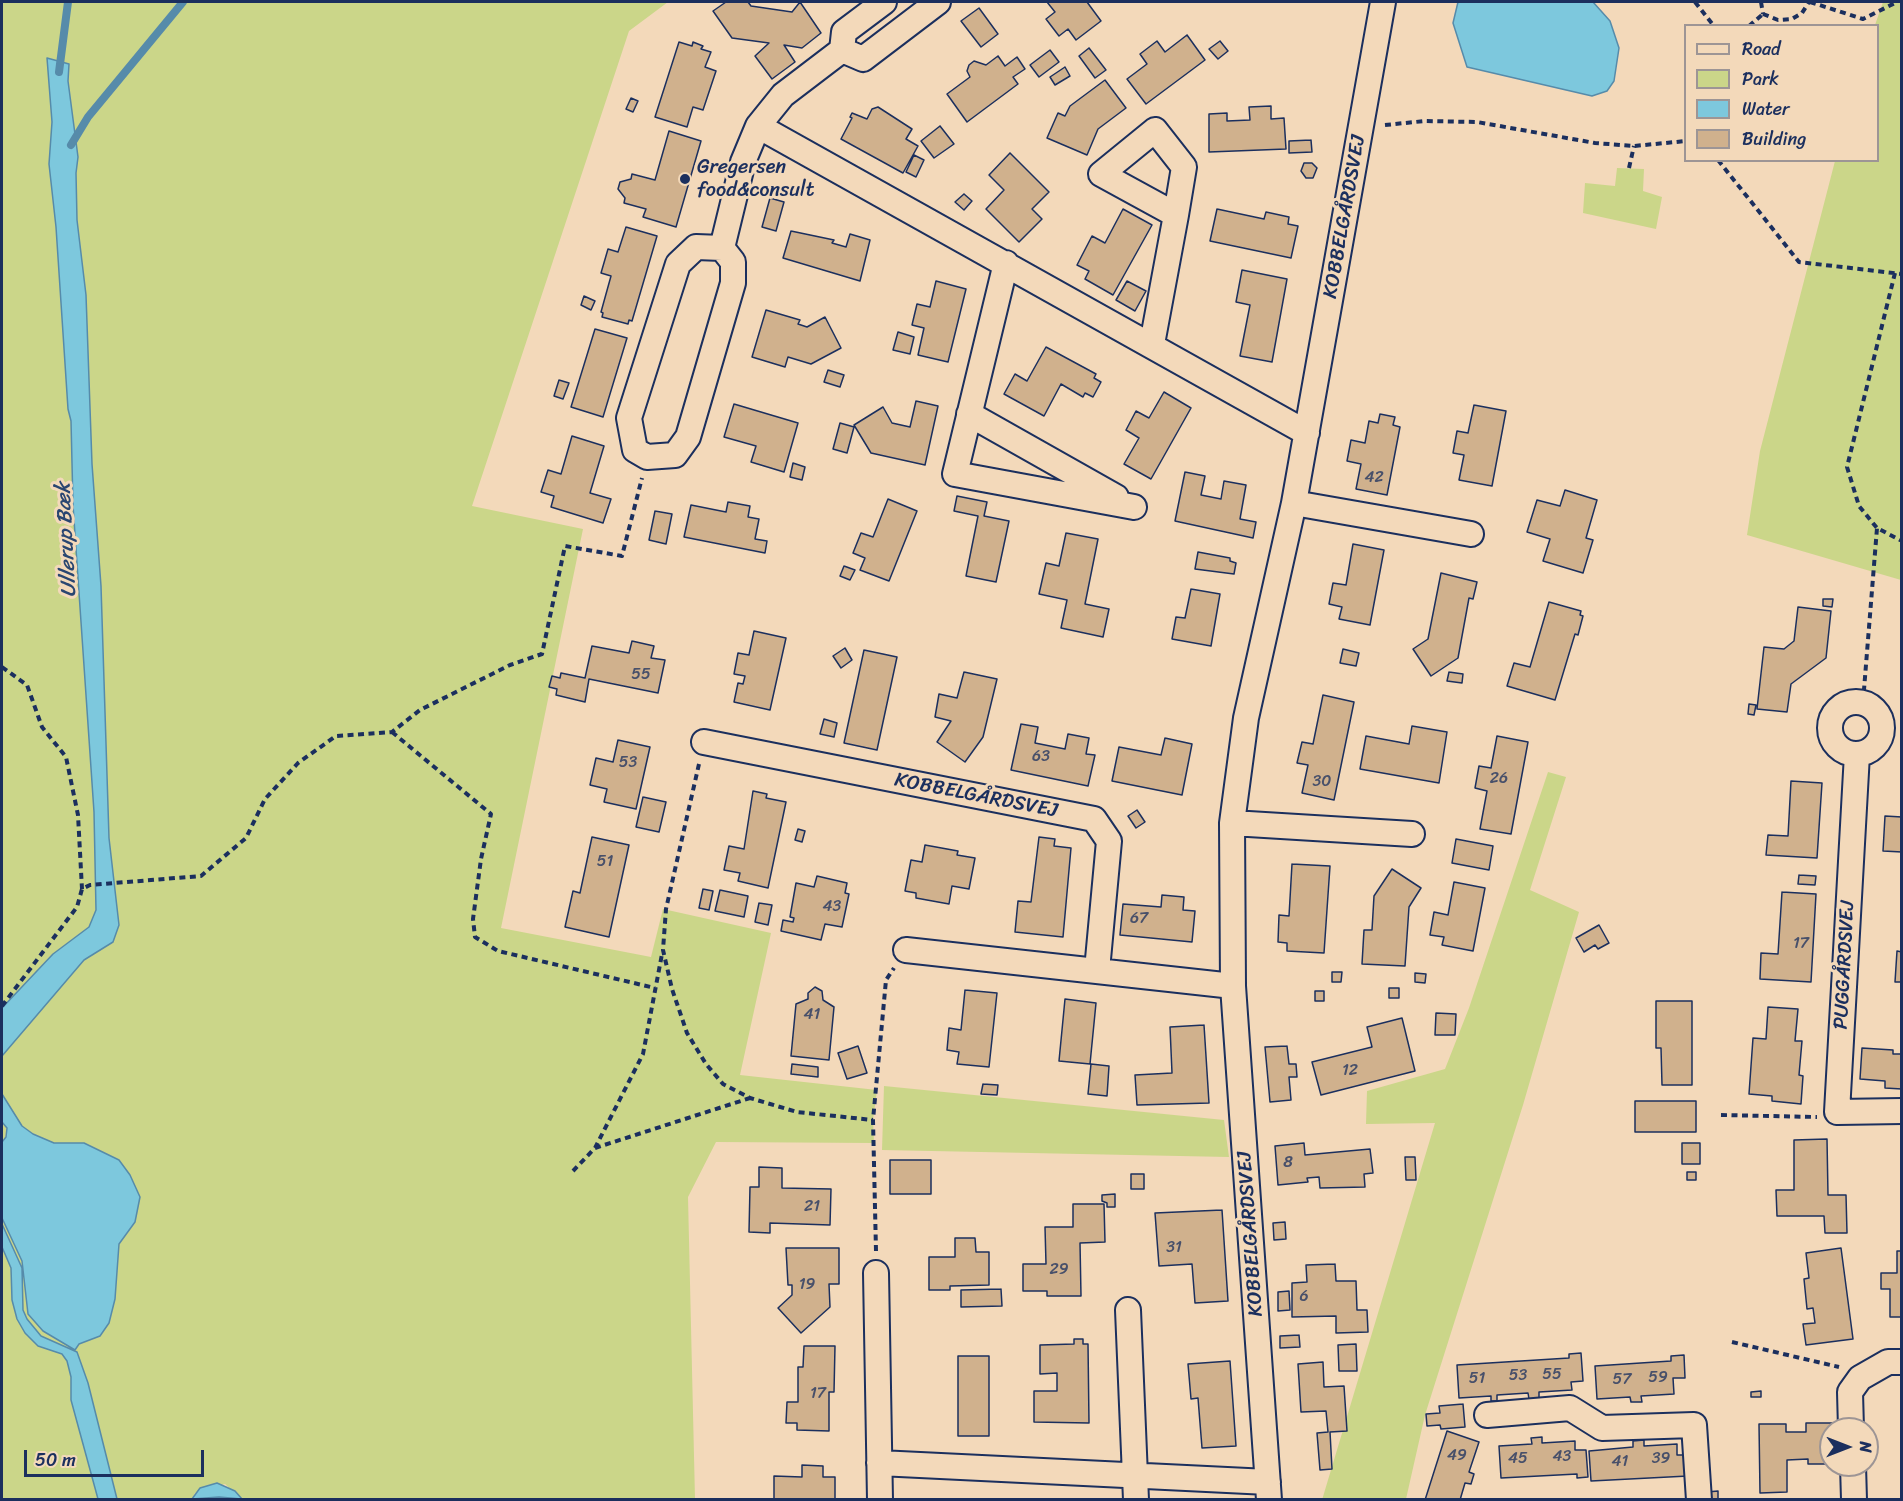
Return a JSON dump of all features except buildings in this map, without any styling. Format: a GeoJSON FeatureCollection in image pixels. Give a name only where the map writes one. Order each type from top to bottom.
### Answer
{"type":"FeatureCollection","features":[{"type":"Feature","properties":{"kind":"street"},"geometry":{"type":"LineString","coordinates":[[722,248],[743,162],[758,126],[783,95],[842,50],[844,32],[884,2]]}},
{"type":"Feature","properties":{"kind":"street"},"geometry":{"type":"LineString","coordinates":[[842,50],[863,59],[938,2]]}},
{"type":"Feature","properties":{"kind":"street","name":"KOBBELGÅRDSVEJ"},"geometry":{"type":"LineString","coordinates":[[879,1463],[1137,1474],[1269,1491],[1233,986],[1232,823],[1246,718],[1294,503],[1383,2]]}},
{"type":"Feature","properties":{"kind":"street"},"geometry":{"type":"LineString","coordinates":[[758,126],[1152,344],[1307,433]]}},
{"type":"Feature","properties":{"kind":"street"},"geometry":{"type":"LineString","coordinates":[[1152,344],[1176,214]]}},
{"type":"Feature","properties":{"kind":"street"},"geometry":{"type":"LineString","coordinates":[[696,248],[722,248],[733,262],[733,283],[688,437],[675,454],[647,457],[635,450],[629,418],[678,264],[696,248]]}},
{"type":"Feature","properties":{"kind":"street"},"geometry":{"type":"LineString","coordinates":[[969,414],[1134,507],[955,474],[969,414],[1006,263]]}},
{"type":"Feature","properties":{"kind":"street"},"geometry":{"type":"LineString","coordinates":[[1294,503],[1471,534]]}},
{"type":"Feature","properties":{"kind":"street"},"geometry":{"type":"LineString","coordinates":[[1854,701],[1863,702],[1879,713],[1883,728],[1875,747],[1857,754],[1839,748],[1833,740],[1830,727],[1838,708],[1854,701]]}},
{"type":"Feature","properties":{"kind":"street","name":"KOBBELGÅRDSVEJ"},"geometry":{"type":"LineString","coordinates":[[704,742],[1094,819],[1109,841],[1097,970]]}},
{"type":"Feature","properties":{"kind":"street","name":"PUGGÅRDSVEJ"},"geometry":{"type":"LineString","coordinates":[[1837,1112],[1857,754]]}},
{"type":"Feature","properties":{"kind":"street"},"geometry":{"type":"LineString","coordinates":[[1232,823],[1412,834]]}},
{"type":"Feature","properties":{"kind":"street"},"geometry":{"type":"LineString","coordinates":[[906,950],[1233,986]]}},
{"type":"Feature","properties":{"kind":"street"},"geometry":{"type":"LineString","coordinates":[[1837,1112],[1902,1111]]}},
{"type":"Feature","properties":{"kind":"street"},"geometry":{"type":"LineString","coordinates":[[876,1273],[880,1500]]}},
{"type":"Feature","properties":{"kind":"street"},"geometry":{"type":"LineString","coordinates":[[1128,1310],[1137,1474],[1136,1500]]}},
{"type":"Feature","properties":{"kind":"street"},"geometry":{"type":"LineString","coordinates":[[1851,1417],[1850,1392],[1860,1378],[1888,1362],[1902,1362]]}},
{"type":"Feature","properties":{"kind":"street"},"geometry":{"type":"LineString","coordinates":[[1487,1415],[1570,1408],[1602,1428],[1694,1425],[1699,1500]]}},
{"type":"Feature","properties":{"kind":"street"},"geometry":{"type":"LineString","coordinates":[[1853,1477],[1854,1500]]}},
{"type":"Feature","properties":{"kind":"path"},"geometry":{"type":"LineString","coordinates":[[1695,2],[1712,24]]}},
{"type":"Feature","properties":{"kind":"path"},"geometry":{"type":"LineString","coordinates":[[1761,2],[1763,15]]}},
{"type":"Feature","properties":{"kind":"path"},"geometry":{"type":"LineString","coordinates":[[1763,15],[1778,20],[1792,19],[1802,13],[1809,2],[1863,19],[1897,2]]}},
{"type":"Feature","properties":{"kind":"path"},"geometry":{"type":"LineString","coordinates":[[1752,24],[1763,15]]}},
{"type":"Feature","properties":{"kind":"path"},"geometry":{"type":"LineString","coordinates":[[1361,128],[1425,121],[1477,122],[1595,143],[1634,146],[1684,141]]}},
{"type":"Feature","properties":{"kind":"path"},"geometry":{"type":"LineString","coordinates":[[1629,168],[1634,146]]}},
{"type":"Feature","properties":{"kind":"path"},"geometry":{"type":"LineString","coordinates":[[1720,162],[1799,262],[1902,274]]}},
{"type":"Feature","properties":{"kind":"path"},"geometry":{"type":"LineString","coordinates":[[1894,273],[1847,467],[1859,507],[1876,528],[1902,541]]}},
{"type":"Feature","properties":{"kind":"path"},"geometry":{"type":"LineString","coordinates":[[82,889],[90,885],[201,876],[246,838],[265,799],[298,763],[336,736],[392,732],[420,710],[510,665],[542,654],[565,546],[622,556],[647,457]]}},
{"type":"Feature","properties":{"kind":"path"},"geometry":{"type":"LineString","coordinates":[[1863,702],[1876,528]]}},
{"type":"Feature","properties":{"kind":"path"},"geometry":{"type":"LineString","coordinates":[[2,667],[27,686],[42,727],[66,757],[78,815],[82,889],[77,907],[2,1006]]}},
{"type":"Feature","properties":{"kind":"path"},"geometry":{"type":"LineString","coordinates":[[392,732],[491,814],[481,859],[473,919],[475,937],[498,951],[655,988]]}},
{"type":"Feature","properties":{"kind":"path"},"geometry":{"type":"LineString","coordinates":[[573,1171],[595,1148],[643,1054],[663,950],[666,909],[704,742]]}},
{"type":"Feature","properties":{"kind":"path"},"geometry":{"type":"LineString","coordinates":[[663,950],[672,989],[692,1041],[706,1065],[723,1084],[750,1098],[797,1112],[873,1120]]}},
{"type":"Feature","properties":{"kind":"path"},"geometry":{"type":"LineString","coordinates":[[876,1273],[873,1120],[886,980],[906,950]]}},
{"type":"Feature","properties":{"kind":"path"},"geometry":{"type":"LineString","coordinates":[[595,1148],[750,1098]]}},
{"type":"Feature","properties":{"kind":"path"},"geometry":{"type":"LineString","coordinates":[[1721,1115],[1826,1117],[1837,1112]]}},
{"type":"Feature","properties":{"kind":"path"},"geometry":{"type":"LineString","coordinates":[[1732,1342],[1851,1370],[1860,1378]]}},
{"type":"Feature","properties":{"kind":"green space"},"geometry":{"type":"Polygon","coordinates":[[[2,2],[668,2],[629,31],[472,506],[583,529],[501,928],[651,957],[663,909],[771,933],[740,1075],[877,1090],[873,1120],[874,1143],[716,1142],[688,1197],[695,1499],[242,1500],[225,1484],[195,1493],[192,1499],[2,1499],[2,1218],[22,1261],[28,1314],[78,1344],[100,1336],[115,1299],[119,1244],[135,1222],[84,1143],[54,1143],[8,1119],[2,1163],[2,2]]]}},
{"type":"Feature","properties":{"kind":"green space"},"geometry":{"type":"Polygon","coordinates":[[[1883,2],[1902,2],[1901,580],[1747,535],[1760,451],[1835,162],[1879,162],[1879,24],[1875,24],[1883,2]]]}},
{"type":"Feature","properties":{"kind":"green space"},"geometry":{"type":"Polygon","coordinates":[[[1617,168],[1644,169],[1643,191],[1662,197],[1656,229],[1583,213],[1585,183],[1615,186],[1617,168]]]}},
{"type":"Feature","properties":{"kind":"green space"},"geometry":{"type":"Polygon","coordinates":[[[1548,772],[1566,777],[1530,890],[1579,912],[1523,1105],[1425,1415],[1406,1499],[1322,1500],[1435,1123],[1366,1124],[1367,1091],[1445,1069],[1469,1008],[1548,772]]]}},
{"type":"Feature","properties":{"kind":"green space"},"geometry":{"type":"Polygon","coordinates":[[[884,1086],[1224,1120],[1229,1157],[882,1150],[884,1086]]]}},
{"type":"Feature","properties":{"kind":"water"},"geometry":{"type":"Polygon","coordinates":[[[1458,2],[1593,2],[1610,21],[1619,48],[1614,81],[1607,91],[1592,96],[1467,67],[1453,23],[1458,2]]]}},
{"type":"Feature","properties":{"kind":"water"},"geometry":{"type":"Polygon","coordinates":[[[47,58],[69,64],[68,81],[78,157],[77,220],[86,295],[92,464],[101,586],[109,838],[119,925],[113,942],[84,960],[2,1056],[2,1008],[53,954],[89,927],[96,910],[94,812],[73,505],[71,421],[68,409],[56,227],[49,164],[52,122],[47,58]]]}},
{"type":"Feature","properties":{"kind":"water"},"geometry":{"type":"Polygon","coordinates":[[[2,1094],[22,1126],[33,1134],[54,1143],[84,1143],[119,1160],[130,1175],[140,1197],[135,1222],[119,1244],[115,1299],[109,1323],[100,1336],[79,1344],[75,1350],[43,1331],[28,1314],[22,1261],[2,1218],[2,1142],[6,1137],[7,1128],[2,1122],[2,1094]]]}},
{"type":"Feature","properties":{"kind":"water"},"geometry":{"type":"Polygon","coordinates":[[[2,1224],[22,1268],[23,1310],[27,1319],[41,1336],[77,1352],[88,1383],[117,1499],[98,1499],[71,1400],[71,1377],[67,1361],[62,1354],[38,1346],[25,1333],[17,1319],[12,1300],[11,1268],[2,1247],[2,1224]]]}},
{"type":"Feature","properties":{"kind":"water"},"geometry":{"type":"Polygon","coordinates":[[[217,1483],[235,1491],[242,1499],[219,1497],[192,1499],[200,1488],[217,1483]]]}},
{"type":"Feature","properties":{"kind":"waterway","name":"Ullerup Bæk"},"geometry":{"type":"LineString","coordinates":[[59,72],[68,2]]}},
{"type":"Feature","properties":{"kind":"waterway"},"geometry":{"type":"LineString","coordinates":[[71,145],[88,117],[183,2]]}},
{"type":"Feature","properties":{"kind":"place","name":"Gregersen food&consult"},"geometry":{"type":"Point","coordinates":[685,179]}}]}
